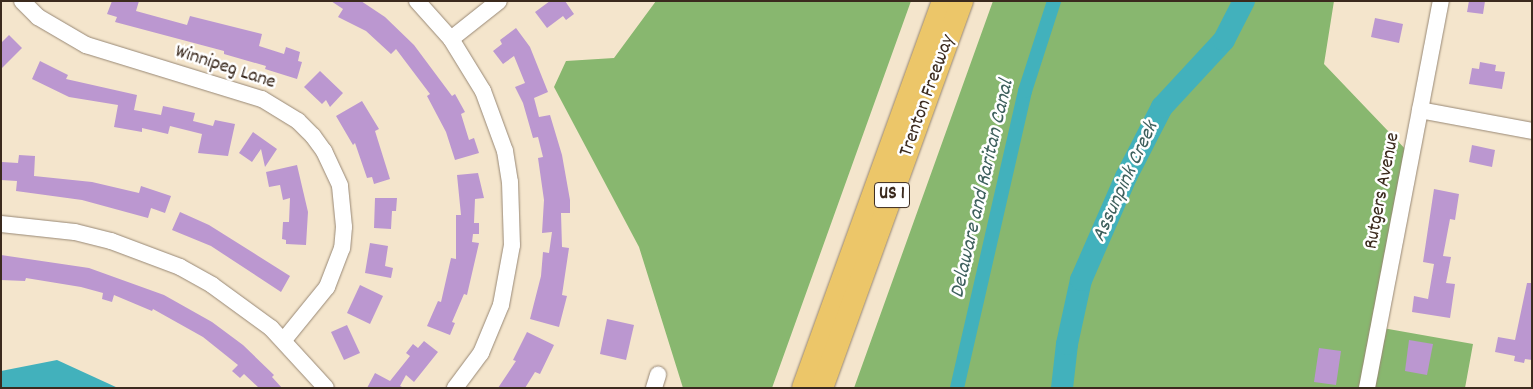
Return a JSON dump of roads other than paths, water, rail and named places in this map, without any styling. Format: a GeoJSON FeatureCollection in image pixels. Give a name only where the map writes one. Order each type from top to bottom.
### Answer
{"type":"FeatureCollection","features":[{"type":"Feature","properties":{"kind":"highway","name":"Trenton Freeway"},"geometry":{"type":"LineString","coordinates":[[803,388],[943,1]]}},
{"type":"Feature","properties":{"kind":"highway","name":"Trenton Freeway"},"geometry":{"type":"LineString","coordinates":[[822,388],[962,1]]}},
{"type":"Feature","properties":{"kind":"street","name":"Winnipeg Lane"},"geometry":{"type":"LineString","coordinates":[[22,1],[46,22],[86,45],[262,99],[281,109],[313,136],[327,157],[340,186],[344,207],[342,248],[327,287],[284,340]]}},
{"type":"Feature","properties":{"kind":"street"},"geometry":{"type":"LineString","coordinates":[[417,1],[451,39],[476,78],[495,120],[509,174],[513,213],[512,245],[502,305],[480,353],[456,388]]}},
{"type":"Feature","properties":{"kind":"street"},"geometry":{"type":"LineString","coordinates":[[451,39],[498,1]]}},
{"type":"Feature","properties":{"kind":"street","name":"Rutgers Avenue"},"geometry":{"type":"LineString","coordinates":[[1367,388],[1441,1]]}},
{"type":"Feature","properties":{"kind":"street"},"geometry":{"type":"LineString","coordinates":[[1420,110],[1532,130]]}},
{"type":"Feature","properties":{"kind":"street"},"geometry":{"type":"LineString","coordinates":[[1,224],[75,232],[146,253],[212,285],[284,340],[326,388]]}},
{"type":"Feature","properties":{"kind":"water"},"geometry":{"type":"Polygon","coordinates":[[[57,360],[118,388],[1,388],[1,371],[57,360]]]}},
{"type":"Feature","properties":{"kind":"waterway","name":"Delaware and Raritan Canal"},"geometry":{"type":"LineString","coordinates":[[957,388],[1025,91],[1054,1]]}},
{"type":"Feature","properties":{"kind":"waterway","name":"Assunpink Creek"},"geometry":{"type":"LineString","coordinates":[[1062,388],[1067,344],[1081,280],[1126,177],[1162,107],[1224,40],[1244,1]]}}]}
